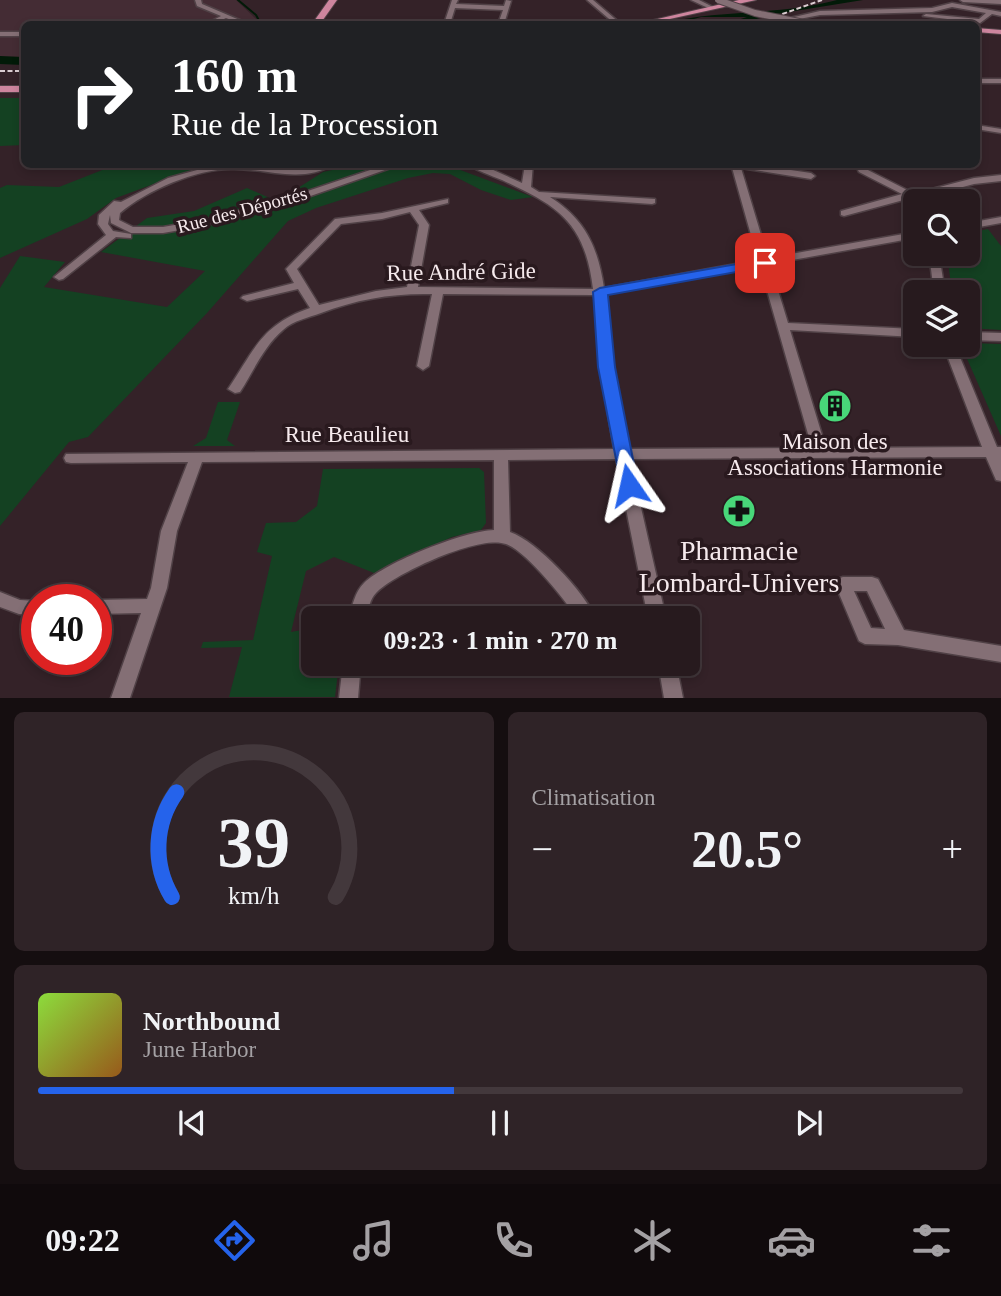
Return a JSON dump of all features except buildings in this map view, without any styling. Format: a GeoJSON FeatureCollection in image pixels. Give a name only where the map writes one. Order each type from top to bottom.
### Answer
{"type":"FeatureCollection","features":[{"type":"Feature","properties":{"kind":"main road"},"geometry":{"type":"LineString","coordinates":[[318,21],[333,0]]}},
{"type":"Feature","properties":{"kind":"main road"},"geometry":{"type":"LineString","coordinates":[[652,21],[752,0]]}},
{"type":"Feature","properties":{"kind":"main road"},"geometry":{"type":"LineString","coordinates":[[980,30],[1001,32]]}},
{"type":"Feature","properties":{"kind":"main road"},"geometry":{"type":"LineString","coordinates":[[0,89],[21,89]]}},
{"type":"Feature","properties":{"kind":"street"},"geometry":{"type":"LineString","coordinates":[[198,0],[199,5],[238,21]]}},
{"type":"Feature","properties":{"kind":"street"},"geometry":{"type":"LineString","coordinates":[[502,21],[508,0]]}},
{"type":"Feature","properties":{"kind":"street"},"geometry":{"type":"LineString","coordinates":[[590,0],[614,21]]}},
{"type":"Feature","properties":{"kind":"street"},"geometry":{"type":"LineString","coordinates":[[694,0],[710,7]]}},
{"type":"Feature","properties":{"kind":"street"},"geometry":{"type":"LineString","coordinates":[[718,0],[760,15],[795,21]]}},
{"type":"Feature","properties":{"kind":"street"},"geometry":{"type":"LineString","coordinates":[[963,0],[1001,2]]}},
{"type":"Feature","properties":{"kind":"street"},"geometry":{"type":"LineString","coordinates":[[448,21],[454,3],[506,8]]}},
{"type":"Feature","properties":{"kind":"street"},"geometry":{"type":"LineString","coordinates":[[780,21],[815,13],[932,10],[951,3],[1001,14]]}},
{"type":"Feature","properties":{"kind":"street"},"geometry":{"type":"LineString","coordinates":[[884,11],[979,21],[991,12]]}},
{"type":"Feature","properties":{"kind":"street"},"geometry":{"type":"LineString","coordinates":[[215,21],[226,16]]}},
{"type":"Feature","properties":{"kind":"street"},"geometry":{"type":"LineString","coordinates":[[0,34],[21,34]]}},
{"type":"Feature","properties":{"kind":"street"},"geometry":{"type":"LineString","coordinates":[[980,81],[1001,81]]}},
{"type":"Feature","properties":{"kind":"street"},"geometry":{"type":"LineString","coordinates":[[980,128],[1001,131]]}},
{"type":"Feature","properties":{"kind":"street"},"geometry":{"type":"LineString","coordinates":[[59,277],[114,234],[106,229],[103,221],[106,213],[117,203],[204,168]]}},
{"type":"Feature","properties":{"kind":"street","name":"Rue des Déportés"},"geometry":{"type":"LineString","coordinates":[[221,168],[195,173],[141,195],[117,209],[114,221],[124,230],[144,232],[208,223],[385,168]]}},
{"type":"Feature","properties":{"kind":"street","name":"Rue des Déportés"},"geometry":{"type":"LineString","coordinates":[[253,168],[288,174],[320,168]]}},
{"type":"Feature","properties":{"kind":"street","name":"Rue des Déportés"},"geometry":{"type":"LineString","coordinates":[[114,234],[152,236],[217,225],[396,168]]}},
{"type":"Feature","properties":{"kind":"street"},"geometry":{"type":"LineString","coordinates":[[470,168],[530,192],[652,201]]}},
{"type":"Feature","properties":{"kind":"street"},"geometry":{"type":"LineString","coordinates":[[479,168],[565,212],[576,223],[599,274],[607,367],[654,606]]}},
{"type":"Feature","properties":{"kind":"street"},"geometry":{"type":"LineString","coordinates":[[528,168],[530,192]]}},
{"type":"Feature","properties":{"kind":"street"},"geometry":{"type":"LineString","coordinates":[[736,168],[820,453]]}},
{"type":"Feature","properties":{"kind":"street"},"geometry":{"type":"LineString","coordinates":[[756,168],[811,176]]}},
{"type":"Feature","properties":{"kind":"street"},"geometry":{"type":"LineString","coordinates":[[862,170],[903,191]]}},
{"type":"Feature","properties":{"kind":"street"},"geometry":{"type":"LineString","coordinates":[[951,189],[974,181],[1001,178]]}},
{"type":"Feature","properties":{"kind":"street"},"geometry":{"type":"LineString","coordinates":[[844,213],[903,197]]}},
{"type":"Feature","properties":{"kind":"street"},"geometry":{"type":"LineString","coordinates":[[317,311],[291,269],[334,223],[445,201]]}},
{"type":"Feature","properties":{"kind":"street"},"geometry":{"type":"LineString","coordinates":[[412,290],[425,225],[413,209]]}},
{"type":"Feature","properties":{"kind":"street"},"geometry":{"type":"LineString","coordinates":[[980,224],[1001,220]]}},
{"type":"Feature","properties":{"kind":"street","name":"Rue André Gide"},"geometry":{"type":"LineString","coordinates":[[236,389],[278,327],[293,318],[383,293],[412,290],[600,292],[903,238]]}},
{"type":"Feature","properties":{"kind":"street"},"geometry":{"type":"LineString","coordinates":[[247,298],[299,285]]}},
{"type":"Feature","properties":{"kind":"street"},"geometry":{"type":"LineString","coordinates":[[423,366],[438,291]]}},
{"type":"Feature","properties":{"kind":"street"},"geometry":{"type":"LineString","coordinates":[[783,326],[903,332]]}},
{"type":"Feature","properties":{"kind":"street"},"geometry":{"type":"LineString","coordinates":[[980,336],[1001,337]]}},
{"type":"Feature","properties":{"kind":"street"},"geometry":{"type":"LineString","coordinates":[[954,357],[996,452],[1001,476]]}},
{"type":"Feature","properties":{"kind":"street","name":"Rue Beaulieu"},"geometry":{"type":"LineString","coordinates":[[71,458],[996,452]]}},
{"type":"Feature","properties":{"kind":"street"},"geometry":{"type":"LineString","coordinates":[[501,455],[502,536]]}},
{"type":"Feature","properties":{"kind":"street"},"geometry":{"type":"LineString","coordinates":[[120,698],[153,606],[169,531],[197,457]]}},
{"type":"Feature","properties":{"kind":"street"},"geometry":{"type":"LineString","coordinates":[[362,606],[365,594],[384,578],[461,541],[502,536],[521,544],[579,606]]}},
{"type":"Feature","properties":{"kind":"street"},"geometry":{"type":"LineString","coordinates":[[0,599],[21,607]]}},
{"type":"Feature","properties":{"kind":"street"},"geometry":{"type":"LineString","coordinates":[[112,607],[153,606]]}},
{"type":"Feature","properties":{"kind":"street"},"geometry":{"type":"LineString","coordinates":[[898,637],[1001,654]]}},
{"type":"Feature","properties":{"kind":"street"},"geometry":{"type":"LineString","coordinates":[[348,698],[351,676]]}},
{"type":"Feature","properties":{"kind":"street"},"geometry":{"type":"LineString","coordinates":[[670,676],[674,698]]}},
{"type":"Feature","properties":{"kind":"shaded area"},"geometry":{"type":"Polygon","coordinates":[[[0,0],[236,0],[256,19],[21,21],[21,60],[0,58],[0,0]]]}},
{"type":"Feature","properties":{"kind":"shaded area"},"geometry":{"type":"Polygon","coordinates":[[[837,0],[863,0],[770,15],[749,21],[734,21],[747,17],[701,17],[673,21],[704,16],[815,5],[837,0]]]}},
{"type":"Feature","properties":{"kind":"green space"},"geometry":{"type":"Polygon","coordinates":[[[0,98],[21,98],[21,145],[0,146],[0,98]]]}},
{"type":"Feature","properties":{"kind":"green space"},"geometry":{"type":"Polygon","coordinates":[[[107,168],[197,168],[116,198],[87,219],[0,258],[0,188],[7,185],[59,187],[107,168]]]}},
{"type":"Feature","properties":{"kind":"green space"},"geometry":{"type":"Polygon","coordinates":[[[341,168],[455,168],[533,197],[511,200],[481,190],[450,174],[433,173],[408,178],[316,208],[288,221],[207,313],[88,437],[69,442],[0,526],[0,288],[20,256],[65,262],[44,287],[167,307],[205,271],[101,252],[147,218],[194,211],[247,188],[274,200],[287,195],[323,172],[341,168]]]}},
{"type":"Feature","properties":{"kind":"green space"},"geometry":{"type":"Polygon","coordinates":[[[988,229],[1001,246],[1001,330],[980,329],[980,280],[950,280],[949,266],[980,266],[980,231],[988,229]]]}},
{"type":"Feature","properties":{"kind":"green space"},"geometry":{"type":"Polygon","coordinates":[[[980,343],[1001,344],[1001,436],[966,357],[980,357],[980,343]]]}},
{"type":"Feature","properties":{"kind":"green space"},"geometry":{"type":"Polygon","coordinates":[[[218,402],[240,402],[227,440],[235,446],[193,446],[206,438],[218,402]]]}},
{"type":"Feature","properties":{"kind":"green space"},"geometry":{"type":"Polygon","coordinates":[[[479,468],[484,472],[486,523],[481,530],[452,537],[374,573],[334,557],[306,571],[291,632],[301,630],[301,676],[337,676],[335,697],[229,697],[242,647],[201,648],[203,642],[253,640],[272,556],[257,552],[266,523],[296,522],[317,506],[323,469],[479,468]]]}},
{"type":"Feature","properties":{"kind":"waterway"},"geometry":{"type":"LineString","coordinates":[[238,0],[259,21]]}},
{"type":"Feature","properties":{"kind":"waterway"},"geometry":{"type":"LineString","coordinates":[[0,60],[21,61]]}},
{"type":"Feature","properties":{"kind":"railway"},"geometry":{"type":"LineString","coordinates":[[762,21],[822,0]]}},
{"type":"Feature","properties":{"kind":"railway"},"geometry":{"type":"LineString","coordinates":[[0,71],[21,71]]}},
{"type":"Feature","properties":{"kind":"place","name":"Maison des Associations Harmonie"},"geometry":{"type":"Point","coordinates":[835,406]}},
{"type":"Feature","properties":{"kind":"place","name":"Pharmacie Lombard-Univers"},"geometry":{"type":"Point","coordinates":[739,511]}},
{"type":"Feature","properties":{"kind":"route"},"geometry":{"type":"LineString","coordinates":[[629,485],[607,367],[599,304],[600,292],[765,263]]}}]}
